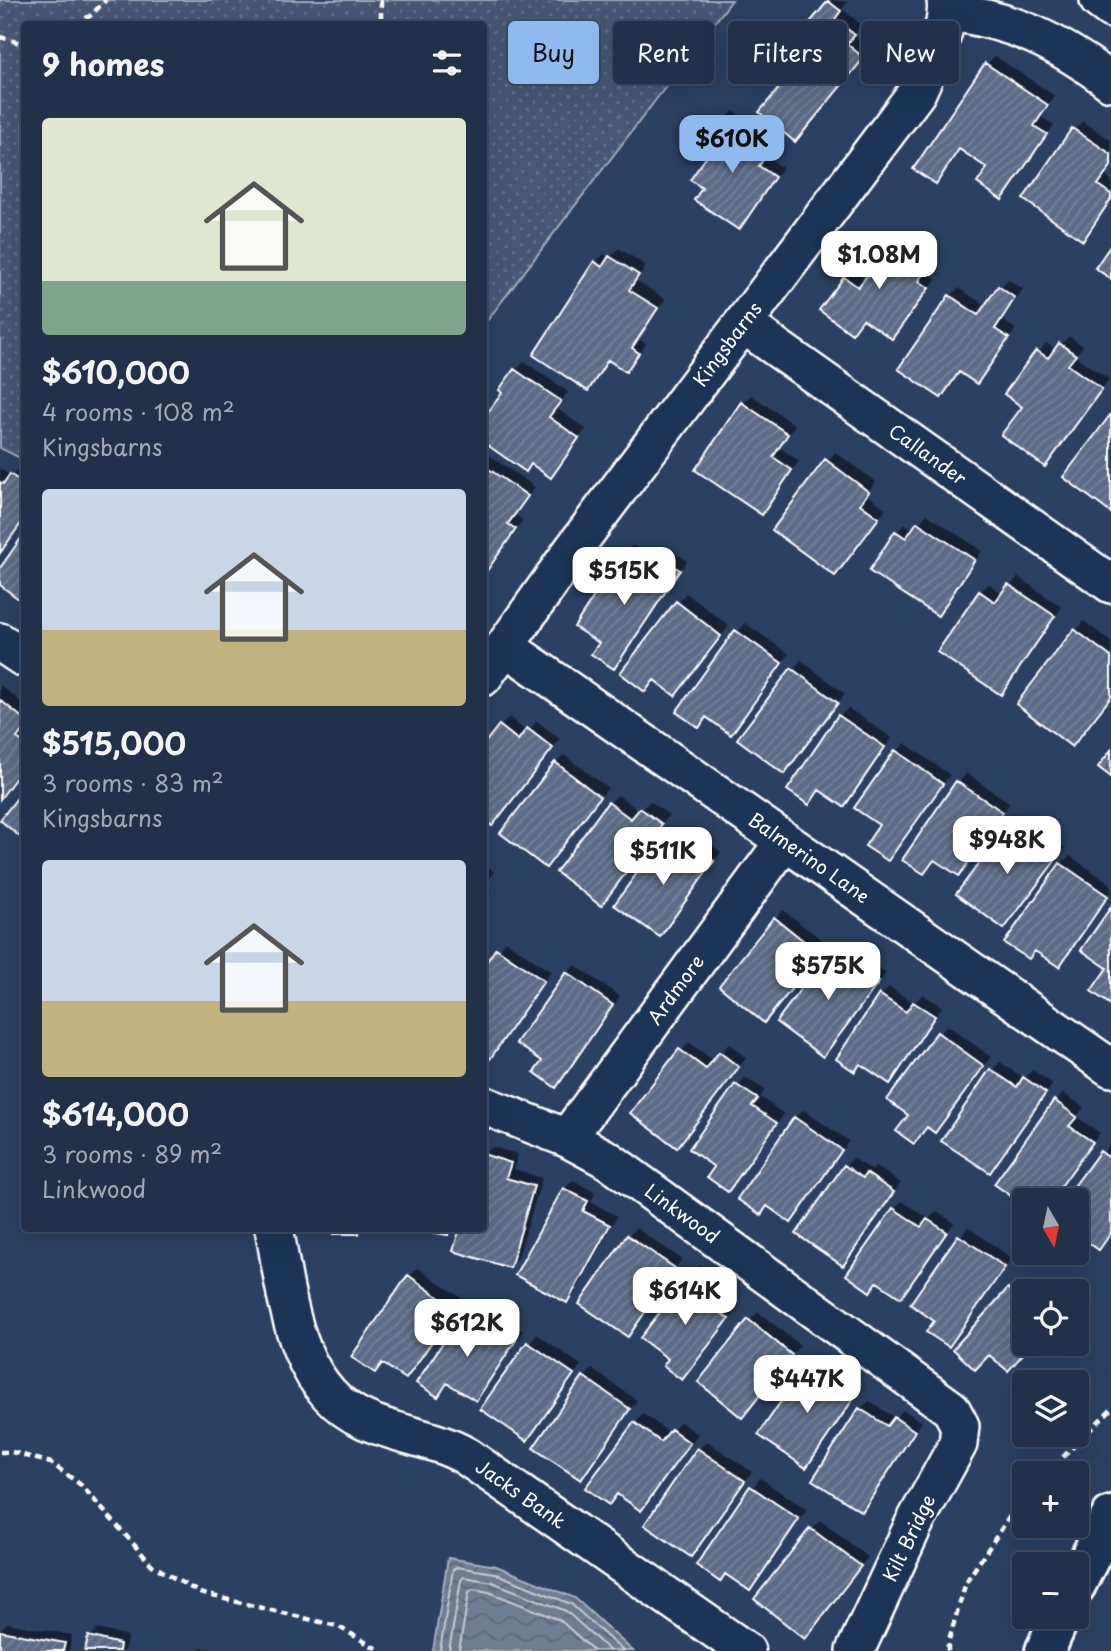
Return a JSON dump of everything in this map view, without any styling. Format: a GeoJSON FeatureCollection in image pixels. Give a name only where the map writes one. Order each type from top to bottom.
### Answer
{"type":"FeatureCollection","features":[{"type":"Feature","properties":{"kind":"main road"},"geometry":{"type":"LineString","coordinates":[[1089,1560],[1111,1516]]}},
{"type":"Feature","properties":{"kind":"main road"},"geometry":{"type":"LineString","coordinates":[[1045,1651],[1055,1629]]}},
{"type":"Feature","properties":{"kind":"street"},"geometry":{"type":"LineString","coordinates":[[1099,0],[1111,9]]}},
{"type":"Feature","properties":{"kind":"street"},"geometry":{"type":"LineString","coordinates":[[947,6],[1030,31],[1106,66]]}},
{"type":"Feature","properties":{"kind":"street","name":"Kingsbarns"},"geometry":{"type":"LineString","coordinates":[[487,672],[575,547],[917,92],[947,6]]}},
{"type":"Feature","properties":{"kind":"street","name":"Callander"},"geometry":{"type":"LineString","coordinates":[[743,324],[1111,584]]}},
{"type":"Feature","properties":{"kind":"street"},"geometry":{"type":"LineString","coordinates":[[0,642],[21,656]]}},
{"type":"Feature","properties":{"kind":"street","name":"Balmerino Lane"},"geometry":{"type":"LineString","coordinates":[[506,647],[1111,1068]]}},
{"type":"Feature","properties":{"kind":"street","name":"Ardmore"},"geometry":{"type":"LineString","coordinates":[[567,1138],[784,842]]}},
{"type":"Feature","properties":{"kind":"street","name":"Linkwood"},"geometry":{"type":"LineString","coordinates":[[487,1107],[567,1138],[608,1160],[940,1397],[951,1409],[960,1426]]}},
{"type":"Feature","properties":{"kind":"street","name":"Jacks Bank"},"geometry":{"type":"LineString","coordinates":[[275,1232],[288,1301],[301,1346],[323,1386],[352,1413],[436,1442],[466,1457],[746,1651]]}},
{"type":"Feature","properties":{"kind":"street","name":"Kilt Bridge"},"geometry":{"type":"LineString","coordinates":[[855,1651],[914,1524],[958,1444],[960,1426]]}},
{"type":"Feature","properties":{"kind":"path"},"geometry":{"type":"LineString","coordinates":[[81,21],[90,16],[106,0]]}},
{"type":"Feature","properties":{"kind":"path"},"geometry":{"type":"LineString","coordinates":[[381,0],[382,21]]}},
{"type":"Feature","properties":{"kind":"path"},"geometry":{"type":"LineString","coordinates":[[0,37],[21,43]]}},
{"type":"Feature","properties":{"kind":"path"},"geometry":{"type":"LineString","coordinates":[[1059,1461],[1111,1409]]}},
{"type":"Feature","properties":{"kind":"path"},"geometry":{"type":"LineString","coordinates":[[0,1452],[12,1452],[51,1463],[81,1485],[152,1564],[200,1593],[337,1626],[381,1651]]}},
{"type":"Feature","properties":{"kind":"path"},"geometry":{"type":"LineString","coordinates":[[948,1651],[966,1582],[1012,1513]]}},
{"type":"Feature","properties":{"kind":"shaded area"},"geometry":{"type":"Polygon","coordinates":[[[0,0],[732,0],[714,24],[714,21],[613,21],[613,84],[668,84],[487,321],[487,21],[21,21],[21,458],[0,448],[0,0]]]}},
{"type":"Feature","properties":{"kind":"water"},"geometry":{"type":"Polygon","coordinates":[[[448,1558],[496,1566],[575,1598],[633,1651],[433,1651],[448,1558]]]}},
{"type":"Feature","properties":{"kind":"building"},"geometry":{"type":"Polygon","coordinates":[[[828,1],[841,11],[835,19],[838,21],[811,21],[828,1]]]}},
{"type":"Feature","properties":{"kind":"building"},"geometry":{"type":"Polygon","coordinates":[[[847,29],[855,35],[847,44],[847,29]]]}},
{"type":"Feature","properties":{"kind":"building"},"geometry":{"type":"Polygon","coordinates":[[[847,44],[861,56],[861,62],[847,79],[847,44]]]}},
{"type":"Feature","properties":{"kind":"building"},"geometry":{"type":"Polygon","coordinates":[[[985,63],[1048,105],[1034,126],[1047,134],[1002,200],[977,183],[987,168],[959,149],[936,184],[913,169],[985,63]]]}},
{"type":"Feature","properties":{"kind":"building"},"geometry":{"type":"Polygon","coordinates":[[[776,84],[843,84],[795,142],[759,112],[780,87],[776,84]]]}},
{"type":"Feature","properties":{"kind":"building"},"geometry":{"type":"Polygon","coordinates":[[[724,118],[770,150],[759,166],[775,177],[739,230],[694,200],[702,188],[690,180],[712,149],[706,144],[724,118]]]}},
{"type":"Feature","properties":{"kind":"building"},"geometry":{"type":"Polygon","coordinates":[[[1072,128],[1111,154],[1111,166],[1098,185],[1111,194],[1111,199],[1083,241],[1023,199],[1072,128]]]}},
{"type":"Feature","properties":{"kind":"building"},"geometry":{"type":"Polygon","coordinates":[[[870,240],[885,251],[891,242],[928,269],[919,281],[929,288],[892,339],[863,319],[852,334],[819,310],[844,277],[858,287],[869,273],[854,261],[870,240]]]}},
{"type":"Feature","properties":{"kind":"building"},"geometry":{"type":"Polygon","coordinates":[[[1111,245],[1111,279],[1095,268],[1111,245]]]}},
{"type":"Feature","properties":{"kind":"building"},"geometry":{"type":"Polygon","coordinates":[[[609,256],[639,275],[629,290],[658,308],[632,348],[639,353],[626,372],[608,360],[588,391],[533,355],[594,261],[602,267],[609,256]]]}},
{"type":"Feature","properties":{"kind":"building"},"geometry":{"type":"Polygon","coordinates":[[[998,286],[1015,298],[995,329],[1009,338],[977,384],[959,372],[941,398],[898,369],[949,295],[978,315],[998,286]]]}},
{"type":"Feature","properties":{"kind":"building"},"geometry":{"type":"Polygon","coordinates":[[[1059,343],[1076,355],[1068,365],[1102,389],[1045,467],[1001,435],[1022,407],[1004,394],[1036,350],[1048,358],[1059,343]]]}},
{"type":"Feature","properties":{"kind":"building"},"geometry":{"type":"Polygon","coordinates":[[[514,369],[561,401],[549,417],[579,438],[551,478],[531,464],[526,472],[487,445],[487,414],[502,393],[499,390],[514,369]]]}},
{"type":"Feature","properties":{"kind":"building"},"geometry":{"type":"Polygon","coordinates":[[[741,402],[788,434],[773,457],[792,470],[762,515],[695,470],[741,402]]]}},
{"type":"Feature","properties":{"kind":"building"},"geometry":{"type":"Polygon","coordinates":[[[1111,414],[1111,513],[1063,477],[1111,414]]]}},
{"type":"Feature","properties":{"kind":"building"},"geometry":{"type":"Polygon","coordinates":[[[825,459],[869,492],[860,504],[879,518],[835,576],[772,530],[825,459]]]}},
{"type":"Feature","properties":{"kind":"building"},"geometry":{"type":"Polygon","coordinates":[[[487,468],[528,496],[508,524],[516,529],[487,571],[487,468]]]}},
{"type":"Feature","properties":{"kind":"building"},"geometry":{"type":"Polygon","coordinates":[[[10,474],[21,482],[21,523],[0,553],[0,482],[3,484],[10,474]]]}},
{"type":"Feature","properties":{"kind":"building"},"geometry":{"type":"Polygon","coordinates":[[[917,522],[975,560],[938,616],[869,571],[895,531],[906,538],[917,522]]]}},
{"type":"Feature","properties":{"kind":"building"},"geometry":{"type":"Polygon","coordinates":[[[21,538],[21,601],[0,585],[0,568],[21,538]]]}},
{"type":"Feature","properties":{"kind":"building"},"geometry":{"type":"Polygon","coordinates":[[[623,552],[656,574],[665,561],[680,570],[614,669],[591,654],[599,643],[574,627],[623,552]]]}},
{"type":"Feature","properties":{"kind":"building"},"geometry":{"type":"Polygon","coordinates":[[[1008,584],[1055,616],[1001,695],[937,652],[979,591],[995,602],[1008,584]]]}},
{"type":"Feature","properties":{"kind":"building"},"geometry":{"type":"Polygon","coordinates":[[[676,601],[721,636],[675,696],[654,680],[645,692],[620,673],[676,601]]]}},
{"type":"Feature","properties":{"kind":"building"},"geometry":{"type":"Polygon","coordinates":[[[1074,629],[1111,657],[1111,697],[1072,747],[1016,704],[1074,629]]]}},
{"type":"Feature","properties":{"kind":"building"},"geometry":{"type":"Polygon","coordinates":[[[735,630],[782,663],[731,735],[706,717],[699,728],[676,712],[735,630]]]}},
{"type":"Feature","properties":{"kind":"building"},"geometry":{"type":"Polygon","coordinates":[[[791,668],[838,703],[784,774],[737,739],[791,668]]]}},
{"type":"Feature","properties":{"kind":"building"},"geometry":{"type":"Polygon","coordinates":[[[0,700],[21,717],[21,733],[17,738],[21,741],[21,771],[0,799],[0,700]]]}},
{"type":"Feature","properties":{"kind":"building"},"geometry":{"type":"Polygon","coordinates":[[[838,715],[885,747],[844,807],[819,790],[809,805],[787,790],[838,715]]]}},
{"type":"Feature","properties":{"kind":"building"},"geometry":{"type":"Polygon","coordinates":[[[499,725],[518,740],[527,728],[553,748],[492,826],[487,822],[487,740],[499,725]]]}},
{"type":"Feature","properties":{"kind":"building"},"geometry":{"type":"Polygon","coordinates":[[[895,750],[943,784],[888,861],[865,846],[879,825],[854,808],[895,750]]]}},
{"type":"Feature","properties":{"kind":"building"},"geometry":{"type":"Polygon","coordinates":[[[1111,750],[1111,777],[1098,767],[1111,750]]]}},
{"type":"Feature","properties":{"kind":"building"},"geometry":{"type":"Polygon","coordinates":[[[555,762],[600,797],[546,868],[500,833],[555,762]]]}},
{"type":"Feature","properties":{"kind":"building"},"geometry":{"type":"Polygon","coordinates":[[[956,781],[1003,812],[959,876],[934,860],[924,874],[902,860],[956,781]]]}},
{"type":"Feature","properties":{"kind":"building"},"geometry":{"type":"Polygon","coordinates":[[[21,793],[21,838],[0,820],[21,793]]]}},
{"type":"Feature","properties":{"kind":"building"},"geometry":{"type":"Polygon","coordinates":[[[608,802],[631,819],[640,808],[662,824],[601,906],[556,872],[608,802]]]}},
{"type":"Feature","properties":{"kind":"building"},"geometry":{"type":"Polygon","coordinates":[[[1010,822],[1058,857],[1004,929],[956,894],[1010,822]]]}},
{"type":"Feature","properties":{"kind":"building"},"geometry":{"type":"Polygon","coordinates":[[[660,841],[685,859],[694,847],[714,861],[660,937],[614,905],[660,841]]]}},
{"type":"Feature","properties":{"kind":"building"},"geometry":{"type":"Polygon","coordinates":[[[1060,863],[1108,896],[1059,967],[1035,951],[1029,959],[1004,943],[1060,863]]]}},
{"type":"Feature","properties":{"kind":"building"},"geometry":{"type":"Polygon","coordinates":[[[1111,907],[1111,1005],[1091,991],[1107,968],[1081,950],[1111,907]]]}},
{"type":"Feature","properties":{"kind":"building"},"geometry":{"type":"Polygon","coordinates":[[[774,917],[820,954],[764,1023],[719,986],[774,917]]]}},
{"type":"Feature","properties":{"kind":"building"},"geometry":{"type":"Polygon","coordinates":[[[832,947],[879,982],[823,1057],[776,1022],[832,947]]]}},
{"type":"Feature","properties":{"kind":"building"},"geometry":{"type":"Polygon","coordinates":[[[496,948],[544,981],[490,1059],[487,1057],[487,961],[496,948]]]}},
{"type":"Feature","properties":{"kind":"building"},"geometry":{"type":"Polygon","coordinates":[[[566,972],[613,1005],[556,1088],[534,1072],[542,1061],[516,1043],[566,972]]]}},
{"type":"Feature","properties":{"kind":"building"},"geometry":{"type":"Polygon","coordinates":[[[879,994],[906,1012],[913,1002],[935,1016],[890,1084],[860,1064],[855,1072],[836,1059],[879,994]]]}},
{"type":"Feature","properties":{"kind":"building"},"geometry":{"type":"Polygon","coordinates":[[[937,1032],[984,1066],[935,1133],[927,1127],[914,1144],[896,1131],[908,1115],[887,1100],[937,1032]]]}},
{"type":"Feature","properties":{"kind":"building"},"geometry":{"type":"Polygon","coordinates":[[[679,1049],[706,1069],[719,1052],[739,1067],[677,1148],[630,1113],[679,1049]]]}},
{"type":"Feature","properties":{"kind":"building"},"geometry":{"type":"Polygon","coordinates":[[[990,1069],[1017,1087],[1023,1077],[1046,1093],[990,1173],[941,1141],[990,1069]]]}},
{"type":"Feature","properties":{"kind":"building"},"geometry":{"type":"Polygon","coordinates":[[[735,1084],[758,1099],[752,1106],[777,1123],[728,1192],[707,1177],[714,1167],[689,1149],[735,1084]]]}},
{"type":"Feature","properties":{"kind":"building"},"geometry":{"type":"Polygon","coordinates":[[[1054,1100],[1077,1117],[1069,1126],[1093,1142],[1060,1188],[1012,1188],[1012,1197],[994,1184],[1054,1100]]]}},
{"type":"Feature","properties":{"kind":"building"},"geometry":{"type":"Polygon","coordinates":[[[794,1117],[842,1150],[791,1223],[767,1206],[761,1215],[737,1199],[794,1117]]]}},
{"type":"Feature","properties":{"kind":"building"},"geometry":{"type":"Polygon","coordinates":[[[1100,1151],[1111,1159],[1111,1233],[1099,1250],[1089,1243],[1089,1188],[1073,1188],[1100,1151]]]}},
{"type":"Feature","properties":{"kind":"building"},"geometry":{"type":"Polygon","coordinates":[[[487,1155],[511,1163],[506,1178],[534,1186],[510,1268],[453,1251],[459,1232],[487,1232],[487,1155]]]}},
{"type":"Feature","properties":{"kind":"building"},"geometry":{"type":"Polygon","coordinates":[[[844,1165],[863,1178],[866,1173],[894,1192],[843,1266],[796,1234],[844,1165]]]}},
{"type":"Feature","properties":{"kind":"building"},"geometry":{"type":"Polygon","coordinates":[[[563,1188],[588,1201],[583,1211],[610,1225],[567,1303],[515,1275],[563,1188]]]}},
{"type":"Feature","properties":{"kind":"building"},"geometry":{"type":"Polygon","coordinates":[[[893,1208],[921,1227],[927,1219],[947,1232],[901,1298],[877,1282],[870,1292],[846,1275],[893,1208]]]}},
{"type":"Feature","properties":{"kind":"building"},"geometry":{"type":"Polygon","coordinates":[[[334,1232],[359,1232],[359,1234],[334,1232]]]}},
{"type":"Feature","properties":{"kind":"building"},"geometry":{"type":"Polygon","coordinates":[[[627,1235],[675,1268],[628,1337],[579,1304],[627,1235]]]}},
{"type":"Feature","properties":{"kind":"building"},"geometry":{"type":"Polygon","coordinates":[[[958,1235],[1005,1267],[949,1347],[926,1332],[934,1321],[910,1304],[958,1235]]]}},
{"type":"Feature","properties":{"kind":"building"},"geometry":{"type":"Polygon","coordinates":[[[691,1272],[712,1289],[703,1299],[729,1319],[682,1380],[663,1366],[668,1359],[640,1338],[691,1272]]]}},
{"type":"Feature","properties":{"kind":"building"},"geometry":{"type":"Polygon","coordinates":[[[408,1275],[455,1309],[406,1379],[382,1363],[375,1373],[351,1357],[408,1275]]]}},
{"type":"Feature","properties":{"kind":"building"},"geometry":{"type":"Polygon","coordinates":[[[1008,1288],[1012,1292],[1012,1356],[1021,1356],[1008,1371],[989,1355],[975,1370],[953,1349],[1008,1288]]]}},
{"type":"Feature","properties":{"kind":"building"},"geometry":{"type":"Polygon","coordinates":[[[462,1314],[491,1333],[495,1327],[516,1340],[476,1401],[447,1383],[438,1397],[416,1383],[462,1314]]]}},
{"type":"Feature","properties":{"kind":"building"},"geometry":{"type":"Polygon","coordinates":[[[748,1319],[792,1355],[742,1418],[698,1382],[748,1319]]]}},
{"type":"Feature","properties":{"kind":"building"},"geometry":{"type":"Polygon","coordinates":[[[527,1342],[574,1374],[527,1441],[480,1409],[527,1342]]]}},
{"type":"Feature","properties":{"kind":"building"},"geometry":{"type":"Polygon","coordinates":[[[808,1362],[856,1395],[806,1468],[758,1435],[808,1362]]]}},
{"type":"Feature","properties":{"kind":"building"},"geometry":{"type":"Polygon","coordinates":[[[583,1376],[630,1409],[581,1480],[533,1448],[583,1376]]]}},
{"type":"Feature","properties":{"kind":"building"},"geometry":{"type":"Polygon","coordinates":[[[859,1408],[887,1426],[894,1417],[915,1431],[862,1512],[812,1480],[859,1408]]]}},
{"type":"Feature","properties":{"kind":"building"},"geometry":{"type":"Polygon","coordinates":[[[634,1422],[661,1442],[671,1429],[690,1443],[641,1511],[617,1494],[609,1505],[585,1488],[634,1422]]]}},
{"type":"Feature","properties":{"kind":"building"},"geometry":{"type":"Polygon","coordinates":[[[697,1448],[745,1481],[691,1557],[644,1525],[697,1448]]]}},
{"type":"Feature","properties":{"kind":"building"},"geometry":{"type":"Polygon","coordinates":[[[750,1486],[799,1519],[750,1591],[725,1574],[720,1582],[696,1565],[750,1486]]]}},
{"type":"Feature","properties":{"kind":"building"},"geometry":{"type":"Polygon","coordinates":[[[810,1528],[861,1566],[805,1639],[754,1599],[810,1528]]]}},
{"type":"Feature","properties":{"kind":"building"},"geometry":{"type":"Polygon","coordinates":[[[0,1631],[65,1643],[63,1651],[0,1651],[0,1631]]]}},
{"type":"Feature","properties":{"kind":"building"},"geometry":{"type":"Polygon","coordinates":[[[88,1636],[120,1644],[119,1651],[85,1651],[88,1636]]]}}]}
